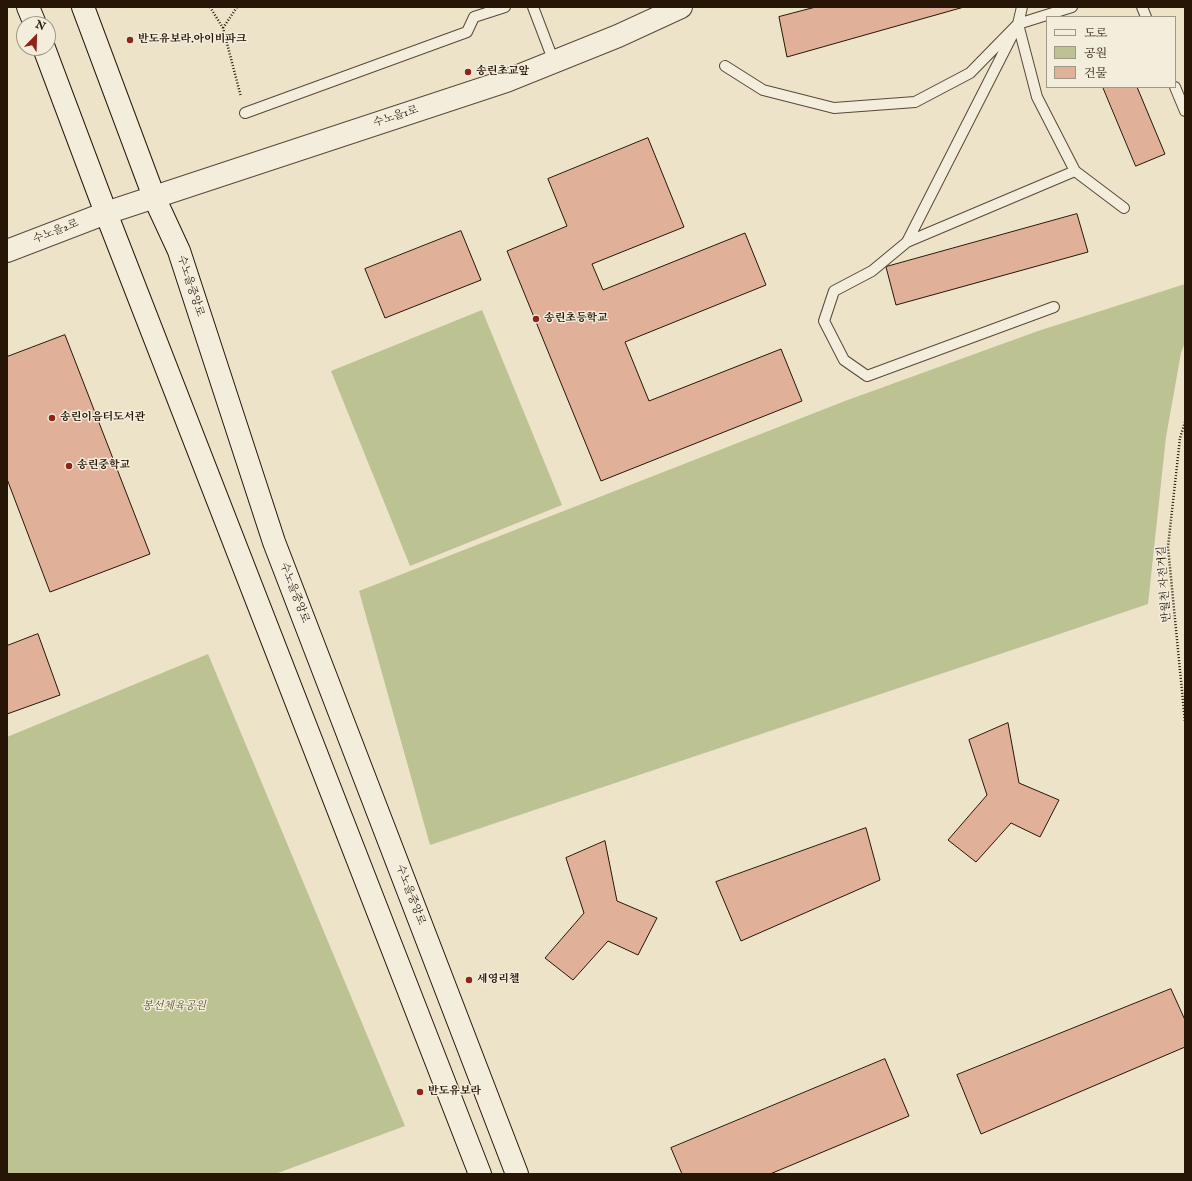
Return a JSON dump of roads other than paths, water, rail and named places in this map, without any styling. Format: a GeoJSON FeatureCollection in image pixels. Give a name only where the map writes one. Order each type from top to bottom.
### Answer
{"type":"FeatureCollection","features":[{"type":"Feature","properties":{"kind":"main road","name":"수노을중앙로"},"geometry":{"type":"LineString","coordinates":[[83,7],[154,197],[178,251],[274,542],[517,1174]]}},
{"type":"Feature","properties":{"kind":"main road","name":"수노을1로"},"geometry":{"type":"LineString","coordinates":[[106,213],[506,81],[618,36],[681,7]]}},
{"type":"Feature","properties":{"kind":"main road"},"geometry":{"type":"LineString","coordinates":[[47,56],[106,213],[480,1174]]}},
{"type":"Feature","properties":{"kind":"main road","name":"수노을2로"},"geometry":{"type":"LineString","coordinates":[[7,251],[106,213]]}},
{"type":"Feature","properties":{"kind":"lane"},"geometry":{"type":"LineString","coordinates":[[245,113],[467,32],[474,17],[470,7]]}},
{"type":"Feature","properties":{"kind":"lane"},"geometry":{"type":"LineString","coordinates":[[474,17],[505,7]]}},
{"type":"Feature","properties":{"kind":"lane"},"geometry":{"type":"LineString","coordinates":[[533,7],[554,62]]}},
{"type":"Feature","properties":{"kind":"lane"},"geometry":{"type":"LineString","coordinates":[[907,242],[1018,24],[1022,7]]}},
{"type":"Feature","properties":{"kind":"lane"},"geometry":{"type":"LineString","coordinates":[[725,66],[763,90],[834,108],[915,102],[970,73],[1018,24],[1072,7]]}},
{"type":"Feature","properties":{"kind":"lane"},"geometry":{"type":"LineString","coordinates":[[1018,24],[1037,97],[1076,171],[1124,208]]}},
{"type":"Feature","properties":{"kind":"lane"},"geometry":{"type":"LineString","coordinates":[[1175,88],[1185,111]]}},
{"type":"Feature","properties":{"kind":"lane"},"geometry":{"type":"LineString","coordinates":[[1054,307],[867,376],[844,360],[824,321],[834,291],[872,272],[907,242],[1076,171]]}},
{"type":"Feature","properties":{"kind":"place","name":"반도유보라.아이비파크"},"geometry":{"type":"Point","coordinates":[130,40]}},
{"type":"Feature","properties":{"kind":"place","name":"송린초교앞"},"geometry":{"type":"Point","coordinates":[468,72]}},
{"type":"Feature","properties":{"kind":"place","name":"송린초등학교"},"geometry":{"type":"Point","coordinates":[536,319]}},
{"type":"Feature","properties":{"kind":"place","name":"송린이음터도서관"},"geometry":{"type":"Point","coordinates":[52,418]}},
{"type":"Feature","properties":{"kind":"place","name":"송린중학교"},"geometry":{"type":"Point","coordinates":[69,466]}},
{"type":"Feature","properties":{"kind":"place","name":"세영리첼"},"geometry":{"type":"Point","coordinates":[469,980]}},
{"type":"Feature","properties":{"kind":"place","name":"반도유보라"},"geometry":{"type":"Point","coordinates":[420,1092]}},
{"type":"Feature","properties":{"kind":"park label","name":"봉선체육공원"},"geometry":{"type":"Point","coordinates":[174,1007]}}]}
